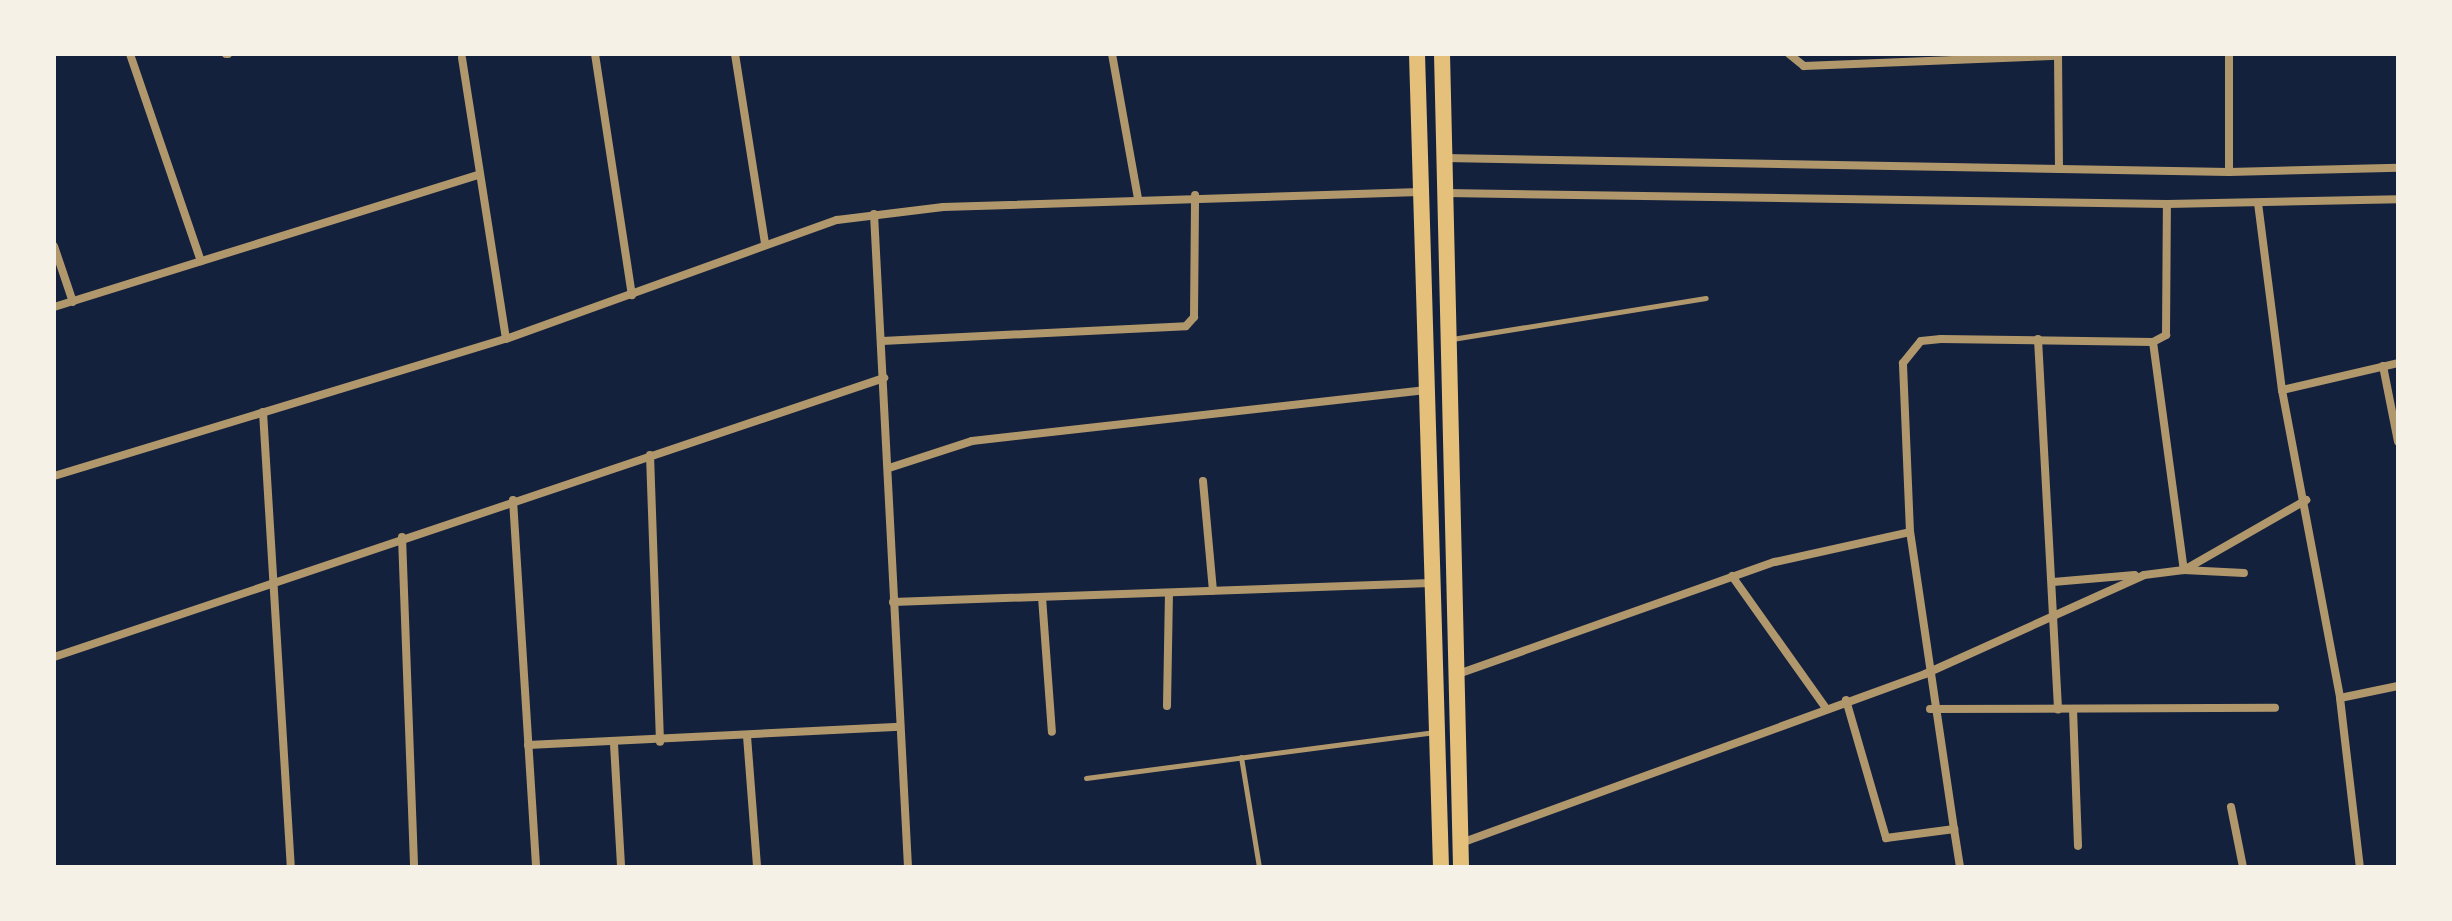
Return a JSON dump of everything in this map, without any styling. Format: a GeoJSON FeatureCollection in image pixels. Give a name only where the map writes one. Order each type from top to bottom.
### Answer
{"type":"FeatureCollection","features":[{"type":"Feature","properties":{"kind":"main road"},"geometry":{"type":"LineString","coordinates":[[1417,54],[1441,867]]}},
{"type":"Feature","properties":{"kind":"main road"},"geometry":{"type":"LineString","coordinates":[[1442,54],[1461,867]]}},
{"type":"Feature","properties":{"kind":"street"},"geometry":{"type":"LineString","coordinates":[[130,54],[201,261]]}},
{"type":"Feature","properties":{"kind":"street"},"geometry":{"type":"LineString","coordinates":[[595,54],[632,295]]}},
{"type":"Feature","properties":{"kind":"street"},"geometry":{"type":"LineString","coordinates":[[735,54],[765,243]]}},
{"type":"Feature","properties":{"kind":"street"},"geometry":{"type":"LineString","coordinates":[[1112,54],[1138,199]]}},
{"type":"Feature","properties":{"kind":"street"},"geometry":{"type":"LineString","coordinates":[[1789,54],[1804,66],[2058,55],[2059,169]]}},
{"type":"Feature","properties":{"kind":"street"},"geometry":{"type":"LineString","coordinates":[[2229,54],[2229,172]]}},
{"type":"Feature","properties":{"kind":"street"},"geometry":{"type":"LineString","coordinates":[[462,58],[506,339]]}},
{"type":"Feature","properties":{"kind":"street"},"geometry":{"type":"LineString","coordinates":[[1445,158],[2229,172],[2398,168]]}},
{"type":"Feature","properties":{"kind":"street"},"geometry":{"type":"LineString","coordinates":[[54,307],[480,174]]}},
{"type":"Feature","properties":{"kind":"street"},"geometry":{"type":"LineString","coordinates":[[54,476],[506,339],[632,295],[765,243],[874,214],[1195,195],[1420,192]]}},
{"type":"Feature","properties":{"kind":"street"},"geometry":{"type":"LineString","coordinates":[[1446,193],[2167,204],[2398,199]]}},
{"type":"Feature","properties":{"kind":"street"},"geometry":{"type":"LineString","coordinates":[[882,341],[1186,326],[1194,317],[1195,195]]}},
{"type":"Feature","properties":{"kind":"street"},"geometry":{"type":"LineString","coordinates":[[2258,203],[2282,390],[2306,500],[2340,698],[2360,867]]}},
{"type":"Feature","properties":{"kind":"street"},"geometry":{"type":"LineString","coordinates":[[1960,867],[1925,674],[1910,532],[1903,363],[1909,349],[1941,339],[2153,342],[2170,326],[2167,204]]}},
{"type":"Feature","properties":{"kind":"street"},"geometry":{"type":"LineString","coordinates":[[874,214],[908,867]]}},
{"type":"Feature","properties":{"kind":"street"},"geometry":{"type":"LineString","coordinates":[[54,246],[73,302]]}},
{"type":"Feature","properties":{"kind":"street"},"geometry":{"type":"LineString","coordinates":[[2038,339],[2058,709]]}},
{"type":"Feature","properties":{"kind":"street"},"geometry":{"type":"LineString","coordinates":[[2153,342],[2184,570]]}},
{"type":"Feature","properties":{"kind":"street"},"geometry":{"type":"LineString","coordinates":[[2282,390],[2398,363]]}},
{"type":"Feature","properties":{"kind":"street"},"geometry":{"type":"LineString","coordinates":[[2383,366],[2398,442]]}},
{"type":"Feature","properties":{"kind":"street"},"geometry":{"type":"LineString","coordinates":[[54,657],[274,579],[884,378]]}},
{"type":"Feature","properties":{"kind":"street"},"geometry":{"type":"LineString","coordinates":[[889,468],[972,441],[1426,390]]}},
{"type":"Feature","properties":{"kind":"street"},"geometry":{"type":"LineString","coordinates":[[263,412],[291,867]]}},
{"type":"Feature","properties":{"kind":"street"},"geometry":{"type":"LineString","coordinates":[[650,455],[660,742]]}},
{"type":"Feature","properties":{"kind":"street"},"geometry":{"type":"LineString","coordinates":[[1203,481],[1213,591]]}},
{"type":"Feature","properties":{"kind":"street"},"geometry":{"type":"LineString","coordinates":[[513,500],[536,867]]}},
{"type":"Feature","properties":{"kind":"street"},"geometry":{"type":"LineString","coordinates":[[2184,570],[2306,500]]}},
{"type":"Feature","properties":{"kind":"street"},"geometry":{"type":"LineString","coordinates":[[1458,674],[1732,576],[1910,532]]}},
{"type":"Feature","properties":{"kind":"street"},"geometry":{"type":"LineString","coordinates":[[402,537],[414,867]]}},
{"type":"Feature","properties":{"kind":"street"},"geometry":{"type":"LineString","coordinates":[[2053,582],[2184,570],[2244,573]]}},
{"type":"Feature","properties":{"kind":"street"},"geometry":{"type":"LineString","coordinates":[[1460,843],[1825,707],[1925,674],[2144,575]]}},
{"type":"Feature","properties":{"kind":"street"},"geometry":{"type":"LineString","coordinates":[[1732,576],[1825,707]]}},
{"type":"Feature","properties":{"kind":"street"},"geometry":{"type":"LineString","coordinates":[[893,602],[1431,583]]}},
{"type":"Feature","properties":{"kind":"street"},"geometry":{"type":"LineString","coordinates":[[1167,706],[1169,593]]}},
{"type":"Feature","properties":{"kind":"street"},"geometry":{"type":"LineString","coordinates":[[1042,597],[1052,732]]}},
{"type":"Feature","properties":{"kind":"street"},"geometry":{"type":"LineString","coordinates":[[2340,698],[2398,686]]}},
{"type":"Feature","properties":{"kind":"street"},"geometry":{"type":"LineString","coordinates":[[1846,700],[1886,838],[1954,829]]}},
{"type":"Feature","properties":{"kind":"street"},"geometry":{"type":"LineString","coordinates":[[1930,709],[2275,708]]}},
{"type":"Feature","properties":{"kind":"street"},"geometry":{"type":"LineString","coordinates":[[2073,709],[2078,846]]}},
{"type":"Feature","properties":{"kind":"street"},"geometry":{"type":"LineString","coordinates":[[528,745],[660,742],[900,727]]}},
{"type":"Feature","properties":{"kind":"street"},"geometry":{"type":"LineString","coordinates":[[747,736],[757,867]]}},
{"type":"Feature","properties":{"kind":"street"},"geometry":{"type":"LineString","coordinates":[[614,744],[621,867]]}},
{"type":"Feature","properties":{"kind":"street"},"geometry":{"type":"LineString","coordinates":[[2231,807],[2243,867]]}},
{"type":"Feature","properties":{"kind":"lane"},"geometry":{"type":"LineString","coordinates":[[1451,339],[1706,298]]}},
{"type":"Feature","properties":{"kind":"lane"},"geometry":{"type":"LineString","coordinates":[[1086,778],[1436,732]]}},
{"type":"Feature","properties":{"kind":"lane"},"geometry":{"type":"LineString","coordinates":[[1241,757],[1259,867]]}}]}
